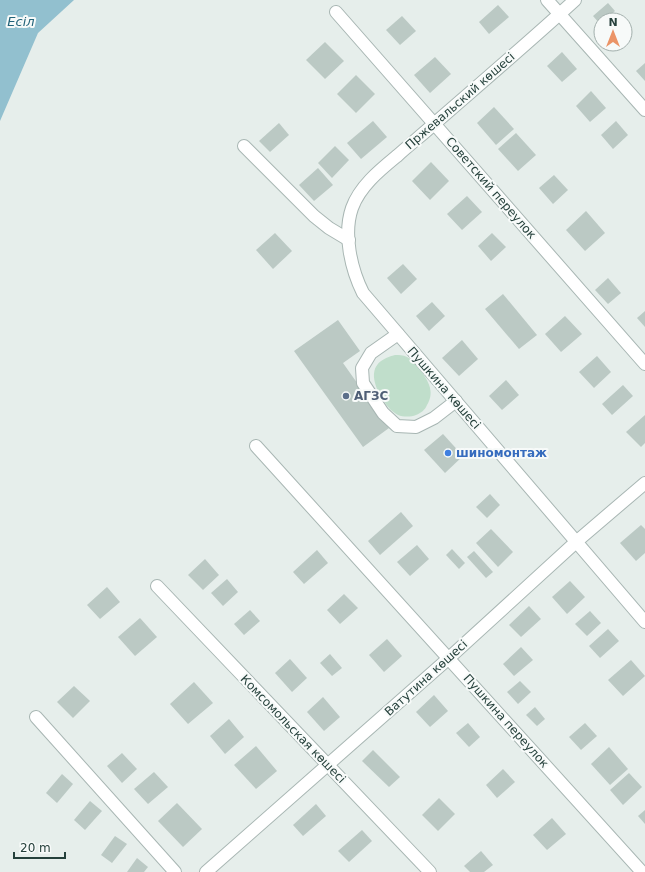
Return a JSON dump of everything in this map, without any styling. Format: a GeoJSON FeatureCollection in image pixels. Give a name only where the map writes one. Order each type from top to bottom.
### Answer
{"type":"FeatureCollection","features":[{"type":"Feature","properties":{"kind":"street"},"geometry":{"type":"LineString","coordinates":[[547,0],[645,110]]}},
{"type":"Feature","properties":{"kind":"street","name":"Пржевальский көшесі"},"geometry":{"type":"LineString","coordinates":[[352,208],[362,190],[378,172],[575,0]]}},
{"type":"Feature","properties":{"kind":"street","name":"Советский переулок"},"geometry":{"type":"LineString","coordinates":[[336,12],[645,364]]}},
{"type":"Feature","properties":{"kind":"street"},"geometry":{"type":"LineString","coordinates":[[244,146],[314,216],[329,228],[349,240]]}},
{"type":"Feature","properties":{"kind":"street","name":"Пушкина көшесі"},"geometry":{"type":"LineString","coordinates":[[352,208],[349,227],[349,248],[352,266],[363,293],[645,622]]}},
{"type":"Feature","properties":{"kind":"street"},"geometry":{"type":"LineString","coordinates":[[398,334],[371,353],[362,368],[363,383],[383,413],[397,426],[416,427],[434,418],[456,402]]}},
{"type":"Feature","properties":{"kind":"street","name":"Пушкина переулок"},"geometry":{"type":"LineString","coordinates":[[256,446],[642,872]]}},
{"type":"Feature","properties":{"kind":"street","name":"Ватутина көшесі"},"geometry":{"type":"LineString","coordinates":[[206,872],[449,658],[576,542],[645,483]]}},
{"type":"Feature","properties":{"kind":"street","name":"Комсомольская көшесі"},"geometry":{"type":"LineString","coordinates":[[157,586],[430,872]]}},
{"type":"Feature","properties":{"kind":"street"},"geometry":{"type":"LineString","coordinates":[[36,716],[176,872]]}},
{"type":"Feature","properties":{"kind":"green space"},"geometry":{"type":"Polygon","coordinates":[[[395,355],[404,356],[411,360],[418,367],[429,385],[431,395],[430,400],[424,410],[416,415],[400,416],[395,413],[386,404],[377,390],[374,371],[381,361],[395,355]]]}},
{"type":"Feature","properties":{"kind":"water","name":"Есіл"},"geometry":{"type":"Polygon","coordinates":[[[0,0],[74,0],[38,33],[0,121],[0,0]]]}},
{"type":"Feature","properties":{"kind":"building"},"geometry":{"type":"Polygon","coordinates":[[[608,3],[615,11],[614,12],[598,12],[608,3]]]}},
{"type":"Feature","properties":{"kind":"building"},"geometry":{"type":"Polygon","coordinates":[[[498,5],[509,17],[489,34],[479,22],[498,5]]]}},
{"type":"Feature","properties":{"kind":"building"},"geometry":{"type":"Polygon","coordinates":[[[402,16],[416,31],[400,45],[386,30],[402,16]]]}},
{"type":"Feature","properties":{"kind":"building"},"geometry":{"type":"Polygon","coordinates":[[[325,42],[344,61],[325,79],[306,60],[325,42]]]}},
{"type":"Feature","properties":{"kind":"building"},"geometry":{"type":"Polygon","coordinates":[[[562,52],[577,69],[562,82],[547,66],[562,52]]]}},
{"type":"Feature","properties":{"kind":"building"},"geometry":{"type":"Polygon","coordinates":[[[435,57],[451,74],[430,93],[414,75],[435,57]]]}},
{"type":"Feature","properties":{"kind":"building"},"geometry":{"type":"Polygon","coordinates":[[[645,63],[645,81],[636,71],[645,63]]]}},
{"type":"Feature","properties":{"kind":"building"},"geometry":{"type":"Polygon","coordinates":[[[356,75],[375,94],[356,113],[337,94],[356,75]]]}},
{"type":"Feature","properties":{"kind":"building"},"geometry":{"type":"Polygon","coordinates":[[[591,91],[606,108],[590,122],[576,106],[591,91]]]}},
{"type":"Feature","properties":{"kind":"building"},"geometry":{"type":"Polygon","coordinates":[[[494,107],[514,129],[496,145],[477,123],[494,107]]]}},
{"type":"Feature","properties":{"kind":"building"},"geometry":{"type":"Polygon","coordinates":[[[373,121],[387,137],[361,159],[347,143],[373,121]]]}},
{"type":"Feature","properties":{"kind":"building"},"geometry":{"type":"Polygon","coordinates":[[[616,121],[628,135],[613,149],[601,135],[616,121]]]}},
{"type":"Feature","properties":{"kind":"building"},"geometry":{"type":"Polygon","coordinates":[[[279,123],[289,135],[270,152],[259,141],[279,123]]]}},
{"type":"Feature","properties":{"kind":"building"},"geometry":{"type":"Polygon","coordinates":[[[516,133],[536,155],[518,171],[498,149],[516,133]]]}},
{"type":"Feature","properties":{"kind":"building"},"geometry":{"type":"Polygon","coordinates":[[[335,146],[349,160],[332,178],[318,163],[335,146]]]}},
{"type":"Feature","properties":{"kind":"building"},"geometry":{"type":"Polygon","coordinates":[[[431,162],[449,181],[430,200],[412,181],[431,162]]]}},
{"type":"Feature","properties":{"kind":"building"},"geometry":{"type":"Polygon","coordinates":[[[318,168],[333,185],[314,201],[299,185],[318,168]]]}},
{"type":"Feature","properties":{"kind":"building"},"geometry":{"type":"Polygon","coordinates":[[[554,175],[568,190],[553,204],[539,188],[554,175]]]}},
{"type":"Feature","properties":{"kind":"building"},"geometry":{"type":"Polygon","coordinates":[[[467,196],[482,212],[462,230],[447,214],[467,196]]]}},
{"type":"Feature","properties":{"kind":"building"},"geometry":{"type":"Polygon","coordinates":[[[586,211],[605,233],[585,251],[566,230],[586,211]]]}},
{"type":"Feature","properties":{"kind":"building"},"geometry":{"type":"Polygon","coordinates":[[[275,233],[292,251],[273,269],[256,250],[275,233]]]}},
{"type":"Feature","properties":{"kind":"building"},"geometry":{"type":"Polygon","coordinates":[[[492,233],[506,247],[491,261],[478,246],[492,233]]]}},
{"type":"Feature","properties":{"kind":"building"},"geometry":{"type":"Polygon","coordinates":[[[403,264],[417,279],[401,294],[387,278],[403,264]]]}},
{"type":"Feature","properties":{"kind":"building"},"geometry":{"type":"Polygon","coordinates":[[[608,278],[621,293],[608,304],[595,290],[608,278]]]}},
{"type":"Feature","properties":{"kind":"building"},"geometry":{"type":"Polygon","coordinates":[[[503,294],[537,335],[519,349],[485,309],[503,294]]]}},
{"type":"Feature","properties":{"kind":"building"},"geometry":{"type":"Polygon","coordinates":[[[432,302],[445,316],[429,331],[416,316],[432,302]]]}},
{"type":"Feature","properties":{"kind":"building"},"geometry":{"type":"Polygon","coordinates":[[[645,311],[645,327],[637,318],[645,311]]]}},
{"type":"Feature","properties":{"kind":"building"},"geometry":{"type":"Polygon","coordinates":[[[565,316],[582,334],[561,352],[545,334],[565,316]]]}},
{"type":"Feature","properties":{"kind":"building","name":"АГЗС"},"geometry":{"type":"Polygon","coordinates":[[[338,320],[360,351],[343,363],[389,428],[363,447],[294,351],[338,320]]]}},
{"type":"Feature","properties":{"kind":"building"},"geometry":{"type":"Polygon","coordinates":[[[462,340],[478,359],[459,376],[442,358],[462,340]]]}},
{"type":"Feature","properties":{"kind":"building"},"geometry":{"type":"Polygon","coordinates":[[[597,356],[611,372],[594,388],[579,372],[597,356]]]}},
{"type":"Feature","properties":{"kind":"building"},"geometry":{"type":"Polygon","coordinates":[[[506,380],[519,395],[502,410],[489,396],[506,380]]]}},
{"type":"Feature","properties":{"kind":"building"},"geometry":{"type":"Polygon","coordinates":[[[623,385],[633,396],[612,415],[602,404],[623,385]]]}},
{"type":"Feature","properties":{"kind":"building"},"geometry":{"type":"Polygon","coordinates":[[[645,415],[645,443],[641,447],[626,432],[645,415]]]}},
{"type":"Feature","properties":{"kind":"building"},"geometry":{"type":"Polygon","coordinates":[[[443,434],[463,456],[445,473],[424,450],[443,434]]]}},
{"type":"Feature","properties":{"kind":"building"},"geometry":{"type":"Polygon","coordinates":[[[490,494],[500,505],[487,518],[476,507],[490,494]]]}},
{"type":"Feature","properties":{"kind":"building"},"geometry":{"type":"Polygon","coordinates":[[[401,512],[413,526],[380,555],[368,541],[401,512]]]}},
{"type":"Feature","properties":{"kind":"building"},"geometry":{"type":"Polygon","coordinates":[[[641,525],[645,529],[645,553],[636,561],[620,543],[641,525]]]}},
{"type":"Feature","properties":{"kind":"building"},"geometry":{"type":"Polygon","coordinates":[[[491,529],[513,552],[498,567],[476,543],[491,529]]]}},
{"type":"Feature","properties":{"kind":"building"},"geometry":{"type":"Polygon","coordinates":[[[417,545],[429,559],[410,576],[397,562],[417,545]]]}},
{"type":"Feature","properties":{"kind":"building"},"geometry":{"type":"Polygon","coordinates":[[[452,549],[465,563],[459,569],[446,555],[452,549]]]}},
{"type":"Feature","properties":{"kind":"building"},"geometry":{"type":"Polygon","coordinates":[[[317,550],[328,563],[304,584],[293,572],[317,550]]]}},
{"type":"Feature","properties":{"kind":"building"},"geometry":{"type":"Polygon","coordinates":[[[474,551],[493,572],[486,578],[467,557],[474,551]]]}},
{"type":"Feature","properties":{"kind":"building"},"geometry":{"type":"Polygon","coordinates":[[[205,559],[219,575],[203,590],[188,575],[205,559]]]}},
{"type":"Feature","properties":{"kind":"building"},"geometry":{"type":"Polygon","coordinates":[[[227,579],[238,592],[223,606],[211,593],[227,579]]]}},
{"type":"Feature","properties":{"kind":"building"},"geometry":{"type":"Polygon","coordinates":[[[570,581],[585,597],[567,614],[552,597],[570,581]]]}},
{"type":"Feature","properties":{"kind":"building"},"geometry":{"type":"Polygon","coordinates":[[[107,587],[120,602],[100,619],[87,605],[107,587]]]}},
{"type":"Feature","properties":{"kind":"building"},"geometry":{"type":"Polygon","coordinates":[[[344,594],[358,608],[340,624],[327,610],[344,594]]]}},
{"type":"Feature","properties":{"kind":"building"},"geometry":{"type":"Polygon","coordinates":[[[529,606],[541,619],[521,637],[509,625],[529,606]]]}},
{"type":"Feature","properties":{"kind":"building"},"geometry":{"type":"Polygon","coordinates":[[[250,610],[260,621],[244,635],[234,624],[250,610]]]}},
{"type":"Feature","properties":{"kind":"building"},"geometry":{"type":"Polygon","coordinates":[[[590,611],[601,623],[587,636],[575,624],[590,611]]]}},
{"type":"Feature","properties":{"kind":"building"},"geometry":{"type":"Polygon","coordinates":[[[140,618],[157,637],[135,656],[118,637],[140,618]]]}},
{"type":"Feature","properties":{"kind":"building"},"geometry":{"type":"Polygon","coordinates":[[[608,629],[619,641],[600,658],[589,646],[608,629]]]}},
{"type":"Feature","properties":{"kind":"building"},"geometry":{"type":"Polygon","coordinates":[[[387,639],[402,656],[384,672],[369,655],[387,639]]]}},
{"type":"Feature","properties":{"kind":"building"},"geometry":{"type":"Polygon","coordinates":[[[521,647],[533,660],[514,676],[503,664],[521,647]]]}},
{"type":"Feature","properties":{"kind":"building"},"geometry":{"type":"Polygon","coordinates":[[[330,654],[342,668],[332,676],[320,663],[330,654]]]}},
{"type":"Feature","properties":{"kind":"building"},"geometry":{"type":"Polygon","coordinates":[[[290,659],[307,678],[292,692],[275,673],[290,659]]]}},
{"type":"Feature","properties":{"kind":"building"},"geometry":{"type":"Polygon","coordinates":[[[631,660],[645,676],[623,696],[608,680],[631,660]]]}},
{"type":"Feature","properties":{"kind":"building"},"geometry":{"type":"Polygon","coordinates":[[[520,681],[531,692],[518,704],[507,692],[520,681]]]}},
{"type":"Feature","properties":{"kind":"building"},"geometry":{"type":"Polygon","coordinates":[[[194,682],[213,703],[188,724],[170,704],[194,682]]]}},
{"type":"Feature","properties":{"kind":"building"},"geometry":{"type":"Polygon","coordinates":[[[74,686],[90,701],[73,718],[57,702],[74,686]]]}},
{"type":"Feature","properties":{"kind":"building"},"geometry":{"type":"Polygon","coordinates":[[[434,695],[448,711],[430,727],[416,712],[434,695]]]}},
{"type":"Feature","properties":{"kind":"building"},"geometry":{"type":"Polygon","coordinates":[[[323,697],[340,717],[324,731],[307,712],[323,697]]]}},
{"type":"Feature","properties":{"kind":"building"},"geometry":{"type":"Polygon","coordinates":[[[535,707],[545,719],[537,726],[526,715],[535,707]]]}},
{"type":"Feature","properties":{"kind":"building"},"geometry":{"type":"Polygon","coordinates":[[[229,719],[244,737],[225,754],[210,736],[229,719]]]}},
{"type":"Feature","properties":{"kind":"building"},"geometry":{"type":"Polygon","coordinates":[[[468,723],[480,737],[469,747],[456,733],[468,723]]]}},
{"type":"Feature","properties":{"kind":"building"},"geometry":{"type":"Polygon","coordinates":[[[585,723],[597,736],[581,750],[569,737],[585,723]]]}},
{"type":"Feature","properties":{"kind":"building"},"geometry":{"type":"Polygon","coordinates":[[[256,746],[277,771],[256,789],[234,765],[256,746]]]}},
{"type":"Feature","properties":{"kind":"building"},"geometry":{"type":"Polygon","coordinates":[[[609,747],[628,769],[610,785],[591,764],[609,747]]]}},
{"type":"Feature","properties":{"kind":"building"},"geometry":{"type":"Polygon","coordinates":[[[373,750],[400,777],[389,787],[362,761],[373,750]]]}},
{"type":"Feature","properties":{"kind":"building"},"geometry":{"type":"Polygon","coordinates":[[[122,753],[137,769],[122,783],[107,766],[122,753]]]}},
{"type":"Feature","properties":{"kind":"building"},"geometry":{"type":"Polygon","coordinates":[[[503,769],[515,782],[497,798],[486,785],[503,769]]]}},
{"type":"Feature","properties":{"kind":"building"},"geometry":{"type":"Polygon","coordinates":[[[154,772],[168,787],[148,804],[134,789],[154,772]]]}},
{"type":"Feature","properties":{"kind":"building"},"geometry":{"type":"Polygon","coordinates":[[[629,773],[642,787],[623,805],[610,790],[629,773]]]}},
{"type":"Feature","properties":{"kind":"building"},"geometry":{"type":"Polygon","coordinates":[[[62,774],[73,784],[57,803],[46,793],[62,774]]]}},
{"type":"Feature","properties":{"kind":"building"},"geometry":{"type":"Polygon","coordinates":[[[439,798],[455,814],[438,831],[422,815],[439,798]]]}},
{"type":"Feature","properties":{"kind":"building"},"geometry":{"type":"Polygon","coordinates":[[[90,801],[102,811],[85,830],[74,820],[90,801]]]}},
{"type":"Feature","properties":{"kind":"building"},"geometry":{"type":"Polygon","coordinates":[[[177,803],[202,829],[183,847],[158,821],[177,803]]]}},
{"type":"Feature","properties":{"kind":"building"},"geometry":{"type":"Polygon","coordinates":[[[316,804],[326,816],[303,836],[293,825],[316,804]]]}},
{"type":"Feature","properties":{"kind":"building"},"geometry":{"type":"Polygon","coordinates":[[[645,810],[645,824],[638,816],[645,810]]]}},
{"type":"Feature","properties":{"kind":"building"},"geometry":{"type":"Polygon","coordinates":[[[552,818],[566,834],[547,850],[533,835],[552,818]]]}},
{"type":"Feature","properties":{"kind":"building"},"geometry":{"type":"Polygon","coordinates":[[[362,830],[372,841],[349,862],[338,851],[362,830]]]}},
{"type":"Feature","properties":{"kind":"building"},"geometry":{"type":"Polygon","coordinates":[[[115,836],[127,844],[112,863],[101,855],[115,836]]]}},
{"type":"Feature","properties":{"kind":"building"},"geometry":{"type":"Polygon","coordinates":[[[481,851],[493,865],[484,872],[470,872],[464,866],[481,851]]]}},
{"type":"Feature","properties":{"kind":"building"},"geometry":{"type":"Polygon","coordinates":[[[137,858],[148,867],[144,872],[127,872],[137,858]]]}},
{"type":"Feature","properties":{"kind":"place","name":"АГЗС"},"geometry":{"type":"Point","coordinates":[346,396]}},
{"type":"Feature","properties":{"kind":"place","name":"шиномонтаж"},"geometry":{"type":"Point","coordinates":[448,453]}}]}
